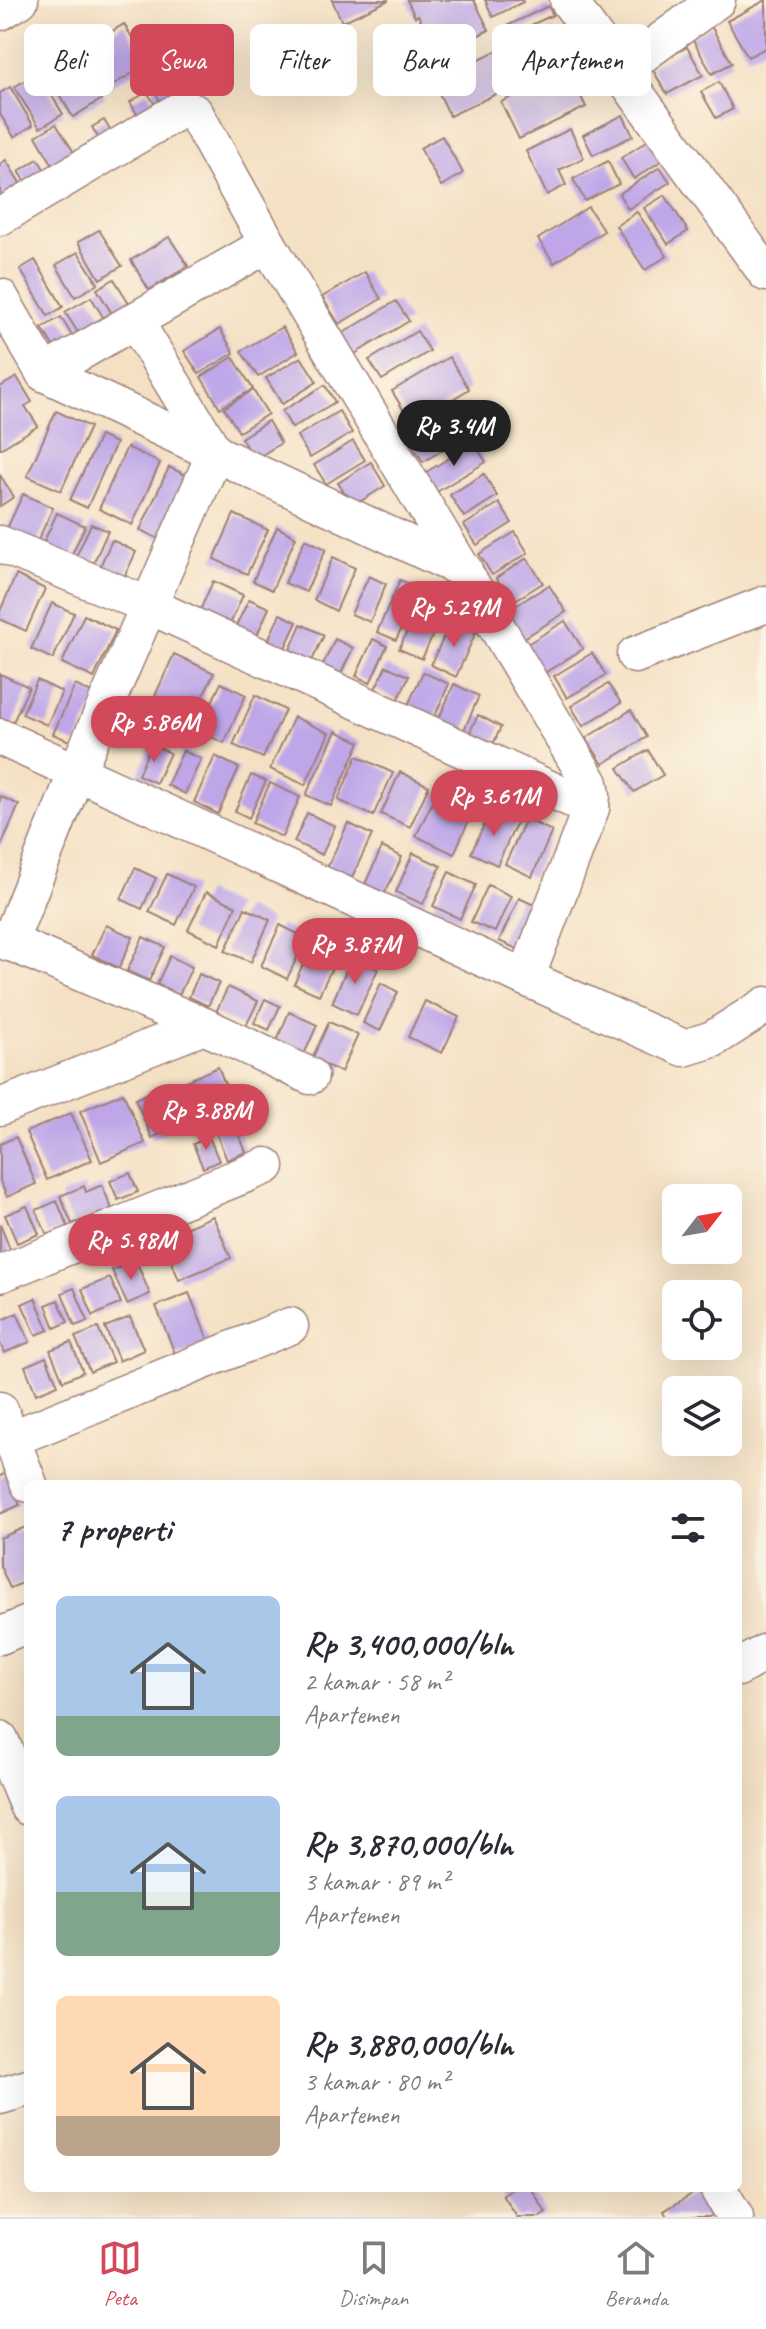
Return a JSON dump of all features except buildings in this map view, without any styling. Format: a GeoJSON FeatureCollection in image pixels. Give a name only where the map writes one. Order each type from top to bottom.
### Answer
{"type":"FeatureCollection","features":[{"type":"Feature","properties":{"kind":"street"},"geometry":{"type":"LineString","coordinates":[[0,12],[20,0]]}},
{"type":"Feature","properties":{"kind":"street"},"geometry":{"type":"LineString","coordinates":[[568,0],[586,24]]}},
{"type":"Feature","properties":{"kind":"street"},"geometry":{"type":"LineString","coordinates":[[651,48],[717,0]]}},
{"type":"Feature","properties":{"kind":"street"},"geometry":{"type":"LineString","coordinates":[[638,96],[766,273]]}},
{"type":"Feature","properties":{"kind":"street"},"geometry":{"type":"LineString","coordinates":[[0,217],[187,108],[195,113],[268,244],[590,783],[591,808],[526,978]]}},
{"type":"Feature","properties":{"kind":"street"},"geometry":{"type":"LineString","coordinates":[[44,373],[268,244]]}},
{"type":"Feature","properties":{"kind":"street"},"geometry":{"type":"LineString","coordinates":[[0,297],[44,373],[464,570]]}},
{"type":"Feature","properties":{"kind":"street"},"geometry":{"type":"LineString","coordinates":[[135,321],[215,453]]}},
{"type":"Feature","properties":{"kind":"street"},"geometry":{"type":"LineString","coordinates":[[215,453],[4,941],[204,1026],[310,1076]]}},
{"type":"Feature","properties":{"kind":"street"},"geometry":{"type":"LineString","coordinates":[[0,544],[150,606],[591,808]]}},
{"type":"Feature","properties":{"kind":"street"},"geometry":{"type":"LineString","coordinates":[[635,655],[766,604]]}},
{"type":"Feature","properties":{"kind":"street"},"geometry":{"type":"LineString","coordinates":[[0,737],[684,1048],[713,1039],[766,1005]]}},
{"type":"Feature","properties":{"kind":"street"},"geometry":{"type":"LineString","coordinates":[[0,1107],[204,1026]]}},
{"type":"Feature","properties":{"kind":"street"},"geometry":{"type":"LineString","coordinates":[[0,1274],[266,1166]]}},
{"type":"Feature","properties":{"kind":"street"},"geometry":{"type":"LineString","coordinates":[[27,1480],[6,1424],[290,1326]]}},
{"type":"Feature","properties":{"kind":"street"},"geometry":{"type":"LineString","coordinates":[[0,1636],[24,1626]]}},
{"type":"Feature","properties":{"kind":"street"},"geometry":{"type":"LineString","coordinates":[[742,1666],[766,1652]]}},
{"type":"Feature","properties":{"kind":"street"},"geometry":{"type":"LineString","coordinates":[[0,1739],[24,1797]]}},
{"type":"Feature","properties":{"kind":"street"},"geometry":{"type":"LineString","coordinates":[[0,2096],[24,2089]]}}]}
